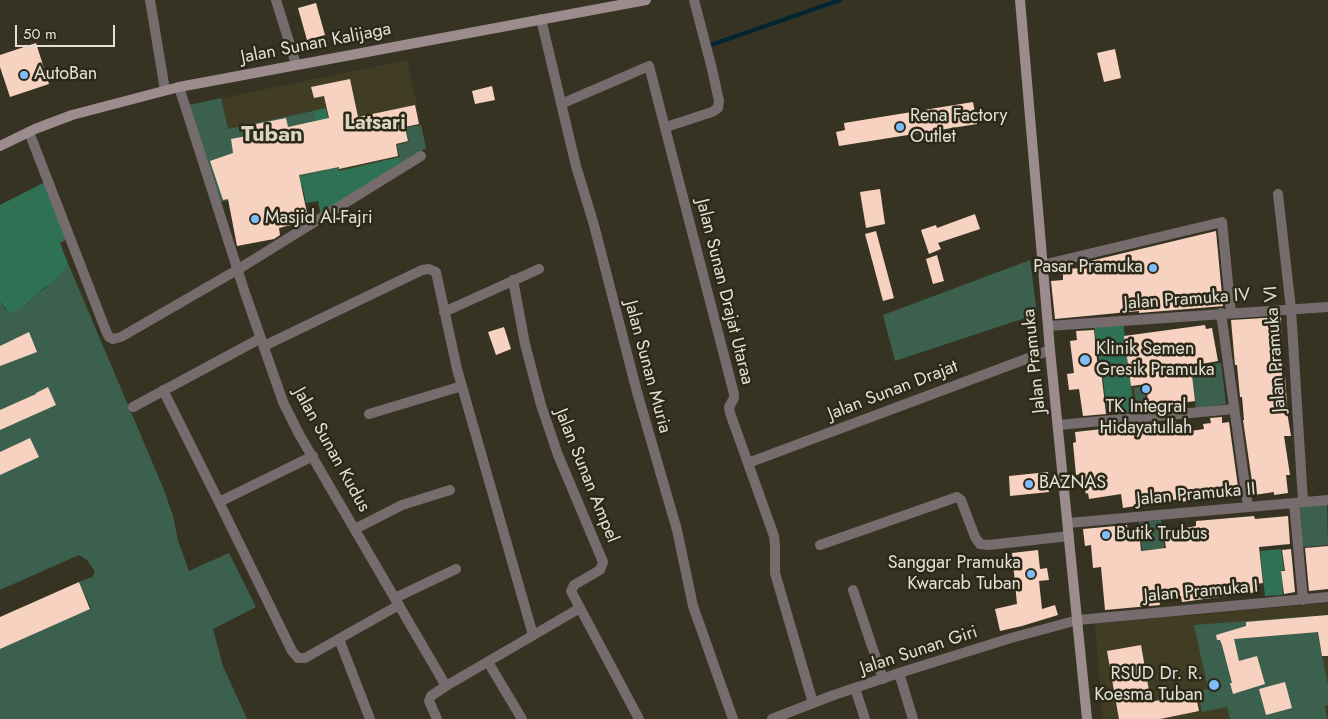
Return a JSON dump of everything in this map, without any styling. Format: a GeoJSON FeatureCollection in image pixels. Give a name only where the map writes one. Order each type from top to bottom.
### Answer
{"type":"FeatureCollection","features":[{"type":"Feature","properties":{"kind":"main road","name":"Jalan Sunan Kalijaga"},"geometry":{"type":"LineString","coordinates":[[0,146],[72,115],[179,87],[646,0]]}},
{"type":"Feature","properties":{"kind":"main road","name":"Jalan Pramuka"},"geometry":{"type":"LineString","coordinates":[[1020,0],[1042,266],[1087,719]]}},
{"type":"Feature","properties":{"kind":"street"},"geometry":{"type":"LineString","coordinates":[[150,0],[166,90]]}},
{"type":"Feature","properties":{"kind":"street"},"geometry":{"type":"LineString","coordinates":[[276,0],[296,64]]}},
{"type":"Feature","properties":{"kind":"street"},"geometry":{"type":"LineString","coordinates":[[666,127],[712,112],[718,108],[719,100],[694,0]]}},
{"type":"Feature","properties":{"kind":"street","name":"Jalan Sunan Muria"},"geometry":{"type":"LineString","coordinates":[[541,19],[576,166],[594,225],[637,392],[677,530],[693,606],[733,719]]}},
{"type":"Feature","properties":{"kind":"street","name":"Jalan Sunan Drajat Utaraa"},"geometry":{"type":"LineString","coordinates":[[561,104],[650,66],[734,394],[729,407],[730,412],[774,536],[775,573],[813,703]]}},
{"type":"Feature","properties":{"kind":"street","name":"Jalan Sunan Kudus"},"geometry":{"type":"LineString","coordinates":[[179,87],[262,342],[287,410],[446,686]]}},
{"type":"Feature","properties":{"kind":"street"},"geometry":{"type":"LineString","coordinates":[[29,132],[106,332],[111,338],[121,337],[238,270],[421,156]]}},
{"type":"Feature","properties":{"kind":"street","name":"Jalan Pramuka VI"},"geometry":{"type":"LineString","coordinates":[[1278,194],[1291,309],[1303,600]]}},
{"type":"Feature","properties":{"kind":"street"},"geometry":{"type":"LineString","coordinates":[[1042,266],[1222,222],[1226,313],[1234,409],[1248,507]]}},
{"type":"Feature","properties":{"kind":"street"},"geometry":{"type":"LineString","coordinates":[[133,407],[262,342],[425,269],[432,269],[437,274],[462,386],[533,635]]}},
{"type":"Feature","properties":{"kind":"street"},"geometry":{"type":"LineString","coordinates":[[444,312],[539,269]]}},
{"type":"Feature","properties":{"kind":"street","name":"Jalan Sunan Ampel"},"geometry":{"type":"LineString","coordinates":[[513,280],[529,361],[541,405],[555,446],[603,562],[600,570],[570,588],[639,719]]}},
{"type":"Feature","properties":{"kind":"street","name":"Jalan Pramuka IV"},"geometry":{"type":"LineString","coordinates":[[1048,326],[1328,307]]}},
{"type":"Feature","properties":{"kind":"street","name":"Jalan Sunan Drajat"},"geometry":{"type":"LineString","coordinates":[[748,463],[1050,350]]}},
{"type":"Feature","properties":{"kind":"street"},"geometry":{"type":"LineString","coordinates":[[369,414],[462,386]]}},
{"type":"Feature","properties":{"kind":"street"},"geometry":{"type":"LineString","coordinates":[[164,390],[296,657],[300,659],[305,658],[397,602],[456,569]]}},
{"type":"Feature","properties":{"kind":"street"},"geometry":{"type":"LineString","coordinates":[[1058,425],[1234,409]]}},
{"type":"Feature","properties":{"kind":"street"},"geometry":{"type":"LineString","coordinates":[[219,502],[313,456]]}},
{"type":"Feature","properties":{"kind":"street"},"geometry":{"type":"LineString","coordinates":[[355,529],[402,506],[450,490]]}},
{"type":"Feature","properties":{"kind":"street"},"geometry":{"type":"LineString","coordinates":[[820,545],[957,497],[961,500],[975,538],[980,544],[989,545],[1069,536]]}},
{"type":"Feature","properties":{"kind":"street","name":"Jalan Pramuka II"},"geometry":{"type":"LineString","coordinates":[[1068,523],[1328,500]]}},
{"type":"Feature","properties":{"kind":"street"},"geometry":{"type":"LineString","coordinates":[[853,590],[883,679]]}},
{"type":"Feature","properties":{"kind":"street","name":"Jalan Pramuka I"},"geometry":{"type":"LineString","coordinates":[[1078,620],[1328,598]]}},
{"type":"Feature","properties":{"kind":"street"},"geometry":{"type":"LineString","coordinates":[[438,719],[430,708],[429,701],[432,696],[580,608]]}},
{"type":"Feature","properties":{"kind":"street","name":"Jalan Sunan Giri"},"geometry":{"type":"LineString","coordinates":[[772,719],[855,688],[1010,638],[1078,620]]}},
{"type":"Feature","properties":{"kind":"street"},"geometry":{"type":"LineString","coordinates":[[339,639],[370,719]]}},
{"type":"Feature","properties":{"kind":"street"},"geometry":{"type":"LineString","coordinates":[[488,662],[522,719]]}},
{"type":"Feature","properties":{"kind":"street"},"geometry":{"type":"LineString","coordinates":[[900,674],[913,719]]}},
{"type":"Feature","properties":{"kind":"street"},"geometry":{"type":"LineString","coordinates":[[855,688],[865,719]]}},
{"type":"Feature","properties":{"kind":"shaded area"},"geometry":{"type":"Polygon","coordinates":[[[407,60],[426,148],[345,199],[340,177],[220,202],[189,105],[407,60]]]}},
{"type":"Feature","properties":{"kind":"shaded area","name":"TK Integral Hidayatullah"},"geometry":{"type":"Polygon","coordinates":[[[1159,366],[1165,408],[1134,413],[1128,370],[1159,366]]]}},
{"type":"Feature","properties":{"kind":"shaded area","name":"RSUD Dr. R. Koesma Tuban"},"geometry":{"type":"Polygon","coordinates":[[[1328,603],[1328,719],[1103,719],[1095,624],[1328,603]]]}},
{"type":"Feature","properties":{"kind":"green space"},"geometry":{"type":"Polygon","coordinates":[[[221,98],[228,129],[313,111],[326,171],[290,179],[291,187],[220,202],[189,105],[221,98]]]}},
{"type":"Feature","properties":{"kind":"green space"},"geometry":{"type":"Polygon","coordinates":[[[326,108],[339,171],[400,157],[401,164],[321,215],[318,201],[306,203],[302,185],[291,187],[289,179],[326,171],[313,111],[326,108]]]}},
{"type":"Feature","properties":{"kind":"green space"},"geometry":{"type":"Polygon","coordinates":[[[421,125],[426,148],[401,164],[397,145],[409,142],[406,128],[421,125]]]}},
{"type":"Feature","properties":{"kind":"green space"},"geometry":{"type":"Polygon","coordinates":[[[45,182],[67,239],[60,243],[67,265],[53,283],[41,290],[22,308],[10,313],[0,302],[0,205],[45,182]]]}},
{"type":"Feature","properties":{"kind":"green space"},"geometry":{"type":"Polygon","coordinates":[[[1030,260],[1037,314],[895,361],[883,315],[1030,260]]]}},
{"type":"Feature","properties":{"kind":"green space"},"geometry":{"type":"Polygon","coordinates":[[[67,261],[164,490],[173,516],[178,541],[189,571],[229,553],[256,607],[213,629],[223,666],[247,719],[0,719],[0,649],[91,608],[79,582],[92,577],[94,570],[87,560],[79,555],[0,590],[0,302],[6,310],[27,304],[36,294],[53,283],[61,274],[67,261]]]}},
{"type":"Feature","properties":{"kind":"green space"},"geometry":{"type":"Polygon","coordinates":[[[1123,322],[1134,412],[1107,414],[1102,369],[1097,350],[1094,325],[1123,322]]]}},
{"type":"Feature","properties":{"kind":"green space"},"geometry":{"type":"Polygon","coordinates":[[[1221,363],[1226,404],[1196,408],[1191,367],[1221,363]]]}},
{"type":"Feature","properties":{"kind":"green space"},"geometry":{"type":"Polygon","coordinates":[[[1144,387],[1147,407],[1137,409],[1134,388],[1144,387]]]}},
{"type":"Feature","properties":{"kind":"green space"},"geometry":{"type":"Polygon","coordinates":[[[1327,503],[1328,545],[1302,547],[1297,505],[1327,503]]]}},
{"type":"Feature","properties":{"kind":"green space"},"geometry":{"type":"Polygon","coordinates":[[[1161,520],[1166,561],[1159,562],[1157,549],[1142,550],[1139,522],[1161,520]]]}},
{"type":"Feature","properties":{"kind":"green space"},"geometry":{"type":"Polygon","coordinates":[[[1281,549],[1284,570],[1281,570],[1283,595],[1265,596],[1260,551],[1281,549]]]}},
{"type":"Feature","properties":{"kind":"green space"},"geometry":{"type":"Polygon","coordinates":[[[1314,616],[1328,685],[1328,705],[1325,706],[1327,719],[1230,719],[1227,707],[1202,712],[1198,691],[1208,689],[1194,625],[1314,616]]]}},
{"type":"Feature","properties":{"kind":"building"},"geometry":{"type":"Polygon","coordinates":[[[316,3],[325,35],[307,40],[298,8],[316,3]]]}},
{"type":"Feature","properties":{"kind":"building","name":"AutoBan"},"geometry":{"type":"Polygon","coordinates":[[[36,43],[49,84],[10,97],[0,67],[0,55],[36,43]]]}},
{"type":"Feature","properties":{"kind":"building"},"geometry":{"type":"Polygon","coordinates":[[[1115,49],[1121,78],[1104,82],[1097,53],[1115,49]]]}},
{"type":"Feature","properties":{"kind":"building"},"geometry":{"type":"Polygon","coordinates":[[[350,79],[358,117],[415,105],[419,124],[405,127],[408,141],[396,144],[398,156],[339,169],[339,167],[299,175],[308,218],[299,223],[279,228],[280,235],[274,239],[237,246],[228,199],[223,200],[210,161],[233,153],[231,139],[258,134],[256,124],[286,118],[288,127],[329,118],[324,96],[314,98],[311,87],[350,79]]]}},
{"type":"Feature","properties":{"kind":"building"},"geometry":{"type":"Polygon","coordinates":[[[492,86],[495,100],[475,104],[472,91],[492,86]]]}},
{"type":"Feature","properties":{"kind":"building","name":"Rena Factory Outlet"},"geometry":{"type":"Polygon","coordinates":[[[973,102],[977,124],[839,146],[836,132],[845,130],[844,123],[973,102]]]}},
{"type":"Feature","properties":{"kind":"building"},"geometry":{"type":"Polygon","coordinates":[[[880,189],[885,224],[866,228],[860,192],[880,189]]]}},
{"type":"Feature","properties":{"kind":"building"},"geometry":{"type":"Polygon","coordinates":[[[975,214],[980,229],[938,243],[941,249],[929,254],[921,230],[936,225],[937,228],[975,214]]]}},
{"type":"Feature","properties":{"kind":"building"},"geometry":{"type":"Polygon","coordinates":[[[876,231],[894,298],[883,301],[865,234],[876,231]]]}},
{"type":"Feature","properties":{"kind":"building","name":"Pasar Pramuka"},"geometry":{"type":"Polygon","coordinates":[[[1216,231],[1223,306],[1055,319],[1051,281],[1063,280],[1063,269],[1083,268],[1082,263],[1216,231]]]}},
{"type":"Feature","properties":{"kind":"building"},"geometry":{"type":"Polygon","coordinates":[[[937,255],[944,281],[933,284],[926,259],[937,255]]]}},
{"type":"Feature","properties":{"kind":"building"},"geometry":{"type":"Polygon","coordinates":[[[1281,317],[1282,377],[1285,377],[1291,436],[1284,436],[1290,475],[1286,475],[1288,493],[1274,495],[1274,492],[1254,495],[1243,420],[1242,397],[1240,397],[1237,365],[1235,365],[1231,320],[1281,317]]]}},
{"type":"Feature","properties":{"kind":"building"},"geometry":{"type":"Polygon","coordinates":[[[1205,325],[1206,329],[1212,328],[1218,361],[1191,366],[1195,401],[1174,404],[1174,408],[1149,410],[1146,384],[1131,386],[1124,336],[1205,325]]]}},
{"type":"Feature","properties":{"kind":"building"},"geometry":{"type":"Polygon","coordinates":[[[504,327],[511,349],[496,355],[488,332],[504,327]]]}},
{"type":"Feature","properties":{"kind":"building"},"geometry":{"type":"Polygon","coordinates":[[[1094,330],[1098,370],[1101,370],[1106,414],[1083,416],[1079,389],[1069,390],[1067,374],[1074,373],[1070,341],[1077,340],[1076,331],[1094,330]]]}},
{"type":"Feature","properties":{"kind":"building"},"geometry":{"type":"Polygon","coordinates":[[[29,332],[37,352],[0,366],[0,346],[29,332]]]}},
{"type":"Feature","properties":{"kind":"building"},"geometry":{"type":"Polygon","coordinates":[[[48,387],[56,405],[0,430],[0,410],[48,387]]]}},
{"type":"Feature","properties":{"kind":"building"},"geometry":{"type":"Polygon","coordinates":[[[1222,417],[1222,423],[1229,422],[1239,494],[1180,502],[1180,499],[1123,508],[1121,494],[1089,499],[1088,493],[1086,494],[1082,474],[1076,475],[1073,443],[1076,442],[1075,432],[1176,421],[1178,433],[1204,429],[1203,424],[1211,423],[1210,418],[1222,417]]]}},
{"type":"Feature","properties":{"kind":"building"},"geometry":{"type":"Polygon","coordinates":[[[30,438],[39,457],[0,475],[0,452],[30,438]]]}},
{"type":"Feature","properties":{"kind":"building","name":"BAZNAS"},"geometry":{"type":"Polygon","coordinates":[[[1048,472],[1049,492],[1010,496],[1009,476],[1048,472]]]}},
{"type":"Feature","properties":{"kind":"building"},"geometry":{"type":"Polygon","coordinates":[[[1254,516],[1255,519],[1288,516],[1290,544],[1259,547],[1263,583],[1256,584],[1257,592],[1182,602],[1181,596],[1159,599],[1160,605],[1105,610],[1101,567],[1093,568],[1091,545],[1085,546],[1083,529],[1127,525],[1128,531],[1139,530],[1141,551],[1166,548],[1164,536],[1186,533],[1186,528],[1196,526],[1196,521],[1254,516]]]}},
{"type":"Feature","properties":{"kind":"building"},"geometry":{"type":"Polygon","coordinates":[[[1328,546],[1328,589],[1309,591],[1305,548],[1328,546]]]}},
{"type":"Feature","properties":{"kind":"building"},"geometry":{"type":"Polygon","coordinates":[[[1291,549],[1295,592],[1284,594],[1281,571],[1285,571],[1282,550],[1291,549]]]}},
{"type":"Feature","properties":{"kind":"building"},"geometry":{"type":"Polygon","coordinates":[[[1038,550],[1040,569],[1047,568],[1049,580],[1039,581],[1042,609],[1055,605],[1058,615],[1000,631],[995,609],[1017,604],[1012,553],[1038,550]]]}},
{"type":"Feature","properties":{"kind":"building"},"geometry":{"type":"Polygon","coordinates":[[[79,582],[90,609],[0,649],[0,617],[79,582]]]}},
{"type":"Feature","properties":{"kind":"building"},"geometry":{"type":"Polygon","coordinates":[[[1328,615],[1328,656],[1322,656],[1318,632],[1234,639],[1239,661],[1257,656],[1265,684],[1233,694],[1222,645],[1220,640],[1217,640],[1216,635],[1246,626],[1246,622],[1328,615]]]}},
{"type":"Feature","properties":{"kind":"building"},"geometry":{"type":"Polygon","coordinates":[[[1141,645],[1151,702],[1195,692],[1199,711],[1160,719],[1119,719],[1107,651],[1141,645]]]}},
{"type":"Feature","properties":{"kind":"building"},"geometry":{"type":"Polygon","coordinates":[[[1285,682],[1292,708],[1266,715],[1259,689],[1285,682]]]}},
{"type":"Feature","properties":{"kind":"waterway"},"geometry":{"type":"LineString","coordinates":[[708,46],[840,0]]}},
{"type":"Feature","properties":{"kind":"place","name":"AutoBan"},"geometry":{"type":"Point","coordinates":[24,75]}},
{"type":"Feature","properties":{"kind":"place","name":"Rena Factory Outlet"},"geometry":{"type":"Point","coordinates":[900,127]}},
{"type":"Feature","properties":{"kind":"place","name":"Masjid Al-Fajri"},"geometry":{"type":"Point","coordinates":[255,219]}},
{"type":"Feature","properties":{"kind":"place","name":"Pasar Pramuka"},"geometry":{"type":"Point","coordinates":[1153,268]}},
{"type":"Feature","properties":{"kind":"place","name":"Klinik Semen Gresik Pramuka"},"geometry":{"type":"Point","coordinates":[1085,360]}},
{"type":"Feature","properties":{"kind":"place","name":"TK Integral Hidayatullah"},"geometry":{"type":"Point","coordinates":[1146,389]}},
{"type":"Feature","properties":{"kind":"place","name":"BAZNAS"},"geometry":{"type":"Point","coordinates":[1029,484]}},
{"type":"Feature","properties":{"kind":"place","name":"Butik Trubus"},"geometry":{"type":"Point","coordinates":[1106,535]}},
{"type":"Feature","properties":{"kind":"place","name":"Sanggar Pramuka Kwarcab Tuban"},"geometry":{"type":"Point","coordinates":[1031,574]}},
{"type":"Feature","properties":{"kind":"place","name":"RSUD Dr. R. Koesma Tuban"},"geometry":{"type":"Point","coordinates":[1214,685]}},
{"type":"Feature","properties":{"kind":"district","name":"Latsari"},"geometry":{"type":"Point","coordinates":[375,124]}},
{"type":"Feature","properties":{"kind":"district","name":"Tuban"},"geometry":{"type":"Point","coordinates":[272,136]}}]}
